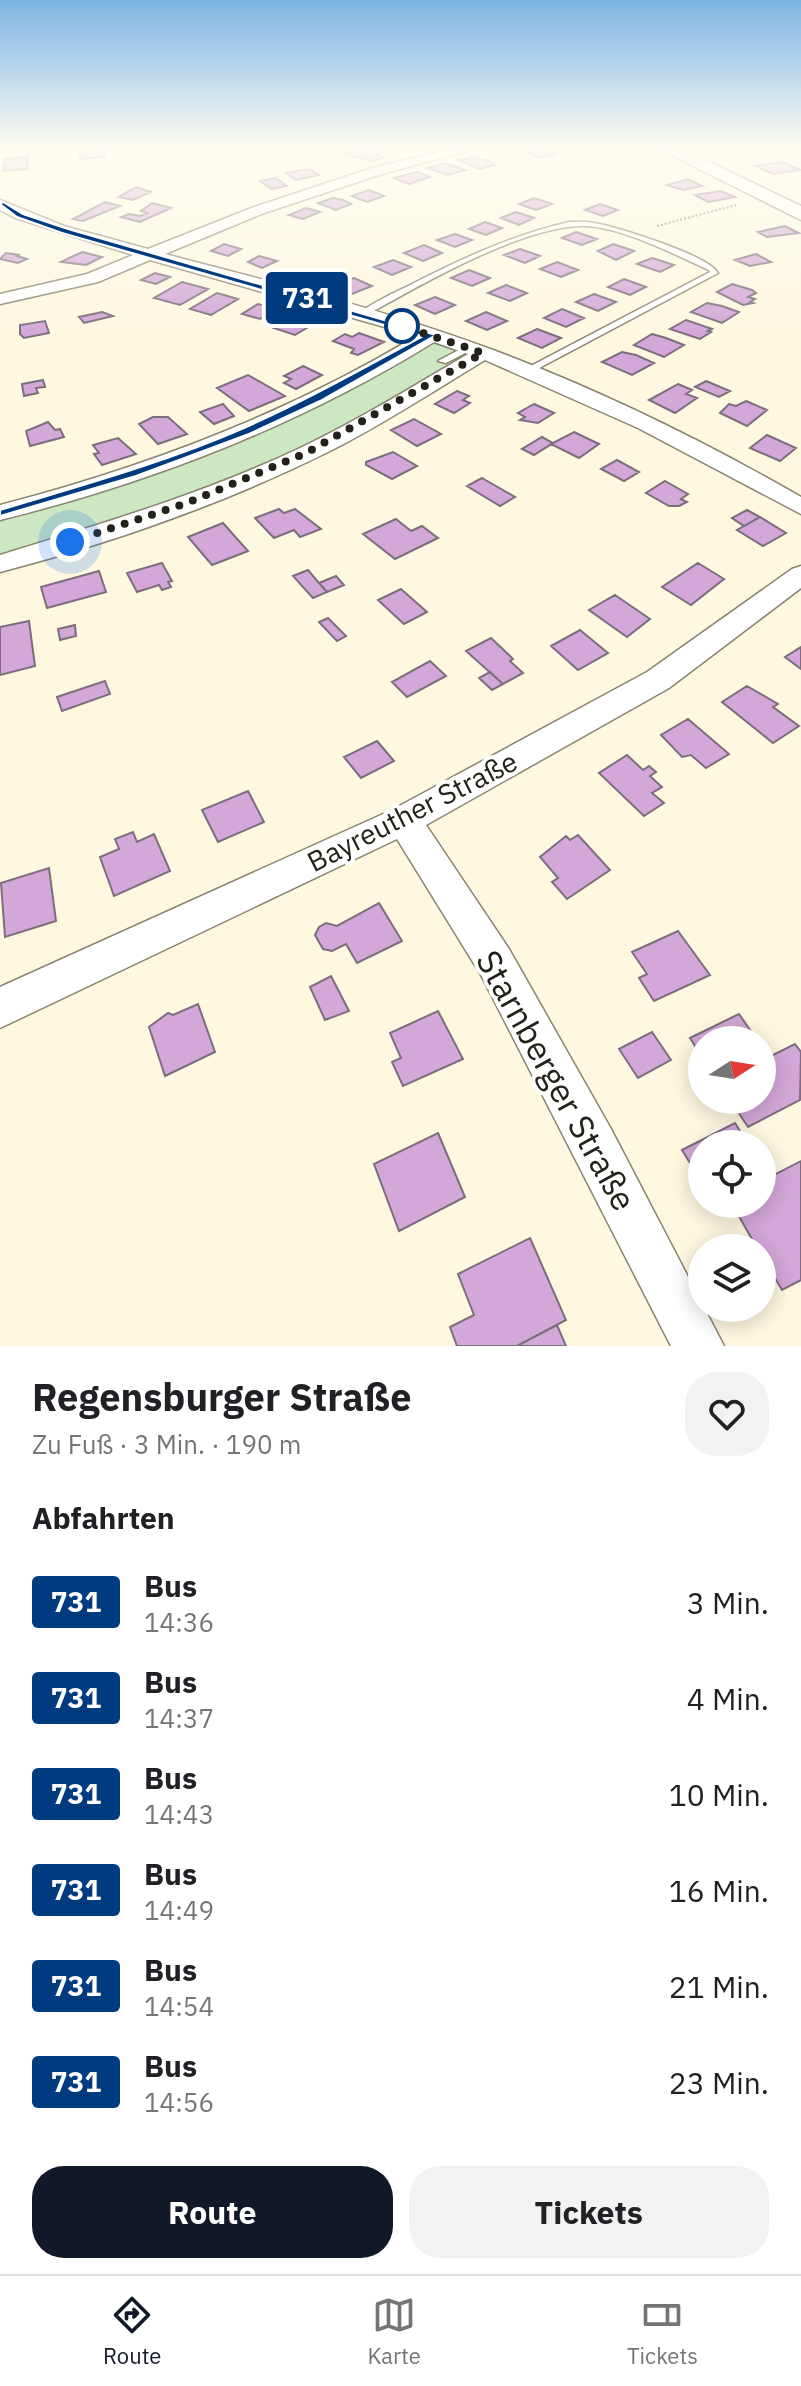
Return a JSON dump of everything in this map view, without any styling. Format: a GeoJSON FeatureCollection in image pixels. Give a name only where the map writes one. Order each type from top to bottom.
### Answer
{"type":"FeatureCollection","features":[{"type":"Feature","properties":{"kind":"street"},"geometry":{"type":"LineString","coordinates":[[12,210],[42,224],[362,314],[476,350],[528,371],[697,451],[801,507]]}},
{"type":"Feature","properties":{"kind":"street"},"geometry":{"type":"LineString","coordinates":[[0,299],[92,278],[153,256],[260,210]]}},
{"type":"Feature","properties":{"kind":"street"},"geometry":{"type":"LineString","coordinates":[[0,513],[132,474],[245,432],[316,398],[431,335]]}},
{"type":"Feature","properties":{"kind":"street"},"geometry":{"type":"LineString","coordinates":[[0,564],[164,511],[256,476],[319,447],[476,350]]}},
{"type":"Feature","properties":{"kind":"street","name":"Bayreuther Straße"},"geometry":{"type":"LineString","coordinates":[[0,1008],[404,820],[658,680],[801,575]]}},
{"type":"Feature","properties":{"kind":"street","name":"Starnberger Straße"},"geometry":{"type":"LineString","coordinates":[[404,820],[495,962],[595,1145],[698,1346]]}},
{"type":"Feature","properties":{"kind":"lane"},"geometry":{"type":"LineString","coordinates":[[362,314],[475,257],[558,227],[590,224],[704,265],[714,273],[528,371]]}},
{"type":"Feature","properties":{"kind":"lane"},"geometry":{"type":"LineString","coordinates":[[443,361],[476,350]]}},
{"type":"Feature","properties":{"kind":"path"},"geometry":{"type":"LineString","coordinates":[[630,237],[658,225],[717,210]]}},
{"type":"Feature","properties":{"kind":"green space"},"geometry":{"type":"Polygon","coordinates":[[[434,343],[469,354],[322,439],[238,477],[0,556],[0,519],[308,408],[434,343]]]}},
{"type":"Feature","properties":{"kind":"building"},"geometry":{"type":"Polygon","coordinates":[[[90,210],[111,210],[83,221],[73,219],[90,210]]]}},
{"type":"Feature","properties":{"kind":"building"},"geometry":{"type":"Polygon","coordinates":[[[167,210],[140,222],[121,217],[147,213],[141,211],[167,210]]]}},
{"type":"Feature","properties":{"kind":"building"},"geometry":{"type":"Polygon","coordinates":[[[302,210],[320,212],[303,219],[289,215],[302,210]]]}},
{"type":"Feature","properties":{"kind":"building"},"geometry":{"type":"Polygon","coordinates":[[[585,210],[617,210],[618,210],[603,216],[585,210]]]}},
{"type":"Feature","properties":{"kind":"building"},"geometry":{"type":"Polygon","coordinates":[[[516,212],[534,218],[519,225],[501,218],[516,212]]]}},
{"type":"Feature","properties":{"kind":"building"},"geometry":{"type":"Polygon","coordinates":[[[485,222],[502,228],[486,235],[469,229],[485,222]]]}},
{"type":"Feature","properties":{"kind":"building"},"geometry":{"type":"Polygon","coordinates":[[[785,226],[799,233],[767,237],[758,232],[785,226]]]}},
{"type":"Feature","properties":{"kind":"building"},"geometry":{"type":"Polygon","coordinates":[[[576,232],[597,239],[582,245],[562,238],[576,232]]]}},
{"type":"Feature","properties":{"kind":"building"},"geometry":{"type":"Polygon","coordinates":[[[455,234],[472,240],[455,247],[437,240],[455,234]]]}},
{"type":"Feature","properties":{"kind":"building"},"geometry":{"type":"Polygon","coordinates":[[[224,244],[241,249],[228,256],[211,251],[224,244]]]}},
{"type":"Feature","properties":{"kind":"building"},"geometry":{"type":"Polygon","coordinates":[[[613,244],[634,251],[616,260],[598,251],[613,244]]]}},
{"type":"Feature","properties":{"kind":"building"},"geometry":{"type":"Polygon","coordinates":[[[424,245],[442,253],[423,261],[404,253],[424,245]]]}},
{"type":"Feature","properties":{"kind":"building"},"geometry":{"type":"Polygon","coordinates":[[[520,249],[540,256],[525,263],[504,255],[520,249]]]}},
{"type":"Feature","properties":{"kind":"building"},"geometry":{"type":"Polygon","coordinates":[[[82,252],[102,257],[86,265],[61,262],[82,252]]]}},
{"type":"Feature","properties":{"kind":"building"},"geometry":{"type":"Polygon","coordinates":[[[6,253],[27,259],[18,263],[0,259],[6,253]]]}},
{"type":"Feature","properties":{"kind":"building"},"geometry":{"type":"Polygon","coordinates":[[[756,254],[771,262],[750,266],[735,260],[756,254]]]}},
{"type":"Feature","properties":{"kind":"building"},"geometry":{"type":"Polygon","coordinates":[[[259,256],[277,261],[262,268],[248,262],[259,256]]]}},
{"type":"Feature","properties":{"kind":"building"},"geometry":{"type":"Polygon","coordinates":[[[652,258],[674,265],[660,272],[637,264],[652,258]]]}},
{"type":"Feature","properties":{"kind":"building"},"geometry":{"type":"Polygon","coordinates":[[[393,260],[411,267],[392,275],[374,267],[393,260]]]}},
{"type":"Feature","properties":{"kind":"building"},"geometry":{"type":"Polygon","coordinates":[[[557,262],[578,270],[561,277],[540,269],[557,262]]]}},
{"type":"Feature","properties":{"kind":"building"},"geometry":{"type":"Polygon","coordinates":[[[469,270],[490,278],[472,286],[451,278],[469,270]]]}},
{"type":"Feature","properties":{"kind":"building"},"geometry":{"type":"Polygon","coordinates":[[[155,273],[170,277],[156,284],[141,280],[155,273]]]}},
{"type":"Feature","properties":{"kind":"building"},"geometry":{"type":"Polygon","coordinates":[[[354,278],[372,286],[352,294],[334,286],[354,278]]]}},
{"type":"Feature","properties":{"kind":"building"},"geometry":{"type":"Polygon","coordinates":[[[624,279],[646,287],[630,295],[608,287],[624,279]]]}},
{"type":"Feature","properties":{"kind":"building"},"geometry":{"type":"Polygon","coordinates":[[[182,282],[208,289],[180,305],[154,298],[182,282]]]}},
{"type":"Feature","properties":{"kind":"building"},"geometry":{"type":"Polygon","coordinates":[[[732,284],[756,293],[748,297],[755,299],[750,302],[753,303],[743,305],[717,292],[732,284]]]}},
{"type":"Feature","properties":{"kind":"building"},"geometry":{"type":"Polygon","coordinates":[[[506,285],[527,293],[510,301],[488,293],[506,285]]]}},
{"type":"Feature","properties":{"kind":"building"},"geometry":{"type":"Polygon","coordinates":[[[217,293],[238,299],[211,315],[190,309],[217,293]]]}},
{"type":"Feature","properties":{"kind":"building"},"geometry":{"type":"Polygon","coordinates":[[[594,294],[616,302],[598,311],[576,302],[594,294]]]}},
{"type":"Feature","properties":{"kind":"building"},"geometry":{"type":"Polygon","coordinates":[[[435,297],[455,305],[435,314],[415,305],[435,297]]]}},
{"type":"Feature","properties":{"kind":"building"},"geometry":{"type":"Polygon","coordinates":[[[707,303],[739,312],[722,323],[691,312],[707,303]]]}},
{"type":"Feature","properties":{"kind":"building"},"geometry":{"type":"Polygon","coordinates":[[[258,304],[276,309],[260,319],[242,314],[258,304]]]}},
{"type":"Feature","properties":{"kind":"building"},"geometry":{"type":"Polygon","coordinates":[[[562,309],[584,318],[566,327],[544,318],[562,309]]]}},
{"type":"Feature","properties":{"kind":"building"},"geometry":{"type":"Polygon","coordinates":[[[102,312],[113,316],[84,323],[79,317],[102,312]]]}},
{"type":"Feature","properties":{"kind":"building"},"geometry":{"type":"Polygon","coordinates":[[[486,312],[507,321],[487,330],[466,321],[486,312]]]}},
{"type":"Feature","properties":{"kind":"building"},"geometry":{"type":"Polygon","coordinates":[[[296,317],[315,323],[295,335],[274,328],[296,317]]]}},
{"type":"Feature","properties":{"kind":"building"},"geometry":{"type":"Polygon","coordinates":[[[686,320],[712,329],[708,331],[711,332],[700,339],[670,329],[686,320]]]}},
{"type":"Feature","properties":{"kind":"building"},"geometry":{"type":"Polygon","coordinates":[[[45,321],[49,333],[24,338],[20,334],[20,325],[45,321]]]}},
{"type":"Feature","properties":{"kind":"building"},"geometry":{"type":"Polygon","coordinates":[[[537,329],[561,338],[542,348],[518,338],[537,329]]]}},
{"type":"Feature","properties":{"kind":"building"},"geometry":{"type":"Polygon","coordinates":[[[359,333],[384,342],[358,355],[351,353],[354,349],[333,341],[345,334],[352,337],[359,333]]]}},
{"type":"Feature","properties":{"kind":"building"},"geometry":{"type":"Polygon","coordinates":[[[652,334],[684,345],[664,357],[634,345],[652,334]]]}},
{"type":"Feature","properties":{"kind":"building"},"geometry":{"type":"Polygon","coordinates":[[[622,352],[654,363],[632,375],[602,362],[622,352]]]}},
{"type":"Feature","properties":{"kind":"building"},"geometry":{"type":"Polygon","coordinates":[[[303,366],[322,375],[296,389],[284,383],[291,379],[284,376],[303,366]]]}},
{"type":"Feature","properties":{"kind":"building"},"geometry":{"type":"Polygon","coordinates":[[[248,375],[285,396],[249,411],[217,388],[248,375]]]}},
{"type":"Feature","properties":{"kind":"building"},"geometry":{"type":"Polygon","coordinates":[[[43,380],[45,387],[36,388],[38,393],[24,396],[22,384],[43,380]]]}},
{"type":"Feature","properties":{"kind":"building"},"geometry":{"type":"Polygon","coordinates":[[[706,381],[730,391],[719,397],[695,387],[706,381]]]}},
{"type":"Feature","properties":{"kind":"building"},"geometry":{"type":"Polygon","coordinates":[[[678,384],[692,390],[686,394],[697,398],[675,413],[649,400],[678,384]]]}},
{"type":"Feature","properties":{"kind":"building"},"geometry":{"type":"Polygon","coordinates":[[[457,391],[469,396],[463,400],[470,403],[454,413],[435,404],[457,391]]]}},
{"type":"Feature","properties":{"kind":"building"},"geometry":{"type":"Polygon","coordinates":[[[746,401],[767,410],[747,426],[720,413],[729,404],[736,406],[746,401]]]}},
{"type":"Feature","properties":{"kind":"building"},"geometry":{"type":"Polygon","coordinates":[[[223,404],[234,416],[214,424],[200,412],[223,404]]]}},
{"type":"Feature","properties":{"kind":"building"},"geometry":{"type":"Polygon","coordinates":[[[534,404],[554,413],[538,423],[520,420],[525,417],[518,413],[534,404]]]}},
{"type":"Feature","properties":{"kind":"building"},"geometry":{"type":"Polygon","coordinates":[[[153,417],[168,417],[187,434],[158,444],[139,424],[153,417]]]}},
{"type":"Feature","properties":{"kind":"building"},"geometry":{"type":"Polygon","coordinates":[[[414,419],[441,434],[417,446],[391,430],[414,419]]]}},
{"type":"Feature","properties":{"kind":"building"},"geometry":{"type":"Polygon","coordinates":[[[48,422],[55,430],[60,429],[64,437],[30,446],[26,431],[48,422]]]}},
{"type":"Feature","properties":{"kind":"building"},"geometry":{"type":"Polygon","coordinates":[[[574,432],[599,444],[579,458],[551,444],[574,432]]]}},
{"type":"Feature","properties":{"kind":"building"},"geometry":{"type":"Polygon","coordinates":[[[767,435],[796,448],[780,461],[750,448],[767,435]]]}},
{"type":"Feature","properties":{"kind":"building"},"geometry":{"type":"Polygon","coordinates":[[[542,437],[553,443],[534,455],[522,449],[542,437]]]}},
{"type":"Feature","properties":{"kind":"building"},"geometry":{"type":"Polygon","coordinates":[[[118,438],[136,454],[102,465],[94,454],[99,453],[93,445],[118,438]]]}},
{"type":"Feature","properties":{"kind":"building"},"geometry":{"type":"Polygon","coordinates":[[[393,452],[417,466],[392,479],[366,465],[366,462],[393,452]]]}},
{"type":"Feature","properties":{"kind":"building"},"geometry":{"type":"Polygon","coordinates":[[[617,460],[639,472],[624,481],[601,469],[617,460]]]}},
{"type":"Feature","properties":{"kind":"building"},"geometry":{"type":"Polygon","coordinates":[[[482,478],[515,497],[500,506],[467,486],[482,478]]]}},
{"type":"Feature","properties":{"kind":"building"},"geometry":{"type":"Polygon","coordinates":[[[665,481],[688,494],[681,499],[687,502],[669,506],[646,493],[665,481]]]}},
{"type":"Feature","properties":{"kind":"building"},"geometry":{"type":"Polygon","coordinates":[[[279,509],[284,513],[295,509],[321,529],[300,537],[294,530],[274,538],[255,518],[279,509]]]}},
{"type":"Feature","properties":{"kind":"building"},"geometry":{"type":"Polygon","coordinates":[[[747,510],[760,517],[744,526],[732,518],[747,510]]]}},
{"type":"Feature","properties":{"kind":"building"},"geometry":{"type":"Polygon","coordinates":[[[760,517],[786,533],[763,546],[737,530],[760,517]]]}},
{"type":"Feature","properties":{"kind":"building"},"geometry":{"type":"Polygon","coordinates":[[[396,519],[411,531],[422,526],[438,538],[395,559],[363,534],[396,519]]]}},
{"type":"Feature","properties":{"kind":"building"},"geometry":{"type":"Polygon","coordinates":[[[223,523],[248,551],[212,565],[188,537],[223,523]]]}},
{"type":"Feature","properties":{"kind":"building"},"geometry":{"type":"Polygon","coordinates":[[[162,563],[172,581],[168,582],[171,587],[162,590],[159,585],[137,592],[127,573],[162,563]]]}},
{"type":"Feature","properties":{"kind":"building"},"geometry":{"type":"Polygon","coordinates":[[[698,563],[724,579],[691,605],[662,587],[698,563]]]}},
{"type":"Feature","properties":{"kind":"building"},"geometry":{"type":"Polygon","coordinates":[[[308,570],[327,592],[313,598],[293,576],[308,570]]]}},
{"type":"Feature","properties":{"kind":"building"},"geometry":{"type":"Polygon","coordinates":[[[99,571],[106,592],[47,608],[41,587],[99,571]]]}},
{"type":"Feature","properties":{"kind":"building"},"geometry":{"type":"Polygon","coordinates":[[[336,576],[344,585],[327,592],[319,583],[336,576]]]}},
{"type":"Feature","properties":{"kind":"building"},"geometry":{"type":"Polygon","coordinates":[[[401,589],[427,612],[404,624],[378,600],[401,589]]]}},
{"type":"Feature","properties":{"kind":"building"},"geometry":{"type":"Polygon","coordinates":[[[615,595],[650,619],[627,637],[589,610],[615,595]]]}},
{"type":"Feature","properties":{"kind":"building"},"geometry":{"type":"Polygon","coordinates":[[[328,618],[346,636],[337,641],[319,622],[328,618]]]}},
{"type":"Feature","properties":{"kind":"building"},"geometry":{"type":"Polygon","coordinates":[[[29,621],[35,666],[0,675],[0,627],[29,621]]]}},
{"type":"Feature","properties":{"kind":"building"},"geometry":{"type":"Polygon","coordinates":[[[75,625],[76,636],[60,640],[58,629],[75,625]]]}},
{"type":"Feature","properties":{"kind":"building"},"geometry":{"type":"Polygon","coordinates":[[[580,630],[608,653],[578,670],[551,646],[580,630]]]}},
{"type":"Feature","properties":{"kind":"building"},"geometry":{"type":"Polygon","coordinates":[[[491,638],[523,673],[503,684],[466,651],[491,638]]]}},
{"type":"Feature","properties":{"kind":"building"},"geometry":{"type":"Polygon","coordinates":[[[801,647],[801,669],[785,657],[801,647]]]}},
{"type":"Feature","properties":{"kind":"building"},"geometry":{"type":"Polygon","coordinates":[[[430,661],[446,676],[407,697],[392,682],[430,661]]]}},
{"type":"Feature","properties":{"kind":"building"},"geometry":{"type":"Polygon","coordinates":[[[490,672],[503,684],[492,690],[479,678],[490,672]]]}},
{"type":"Feature","properties":{"kind":"building"},"geometry":{"type":"Polygon","coordinates":[[[105,681],[110,694],[62,711],[57,697],[105,681]]]}},
{"type":"Feature","properties":{"kind":"building"},"geometry":{"type":"Polygon","coordinates":[[[747,686],[778,704],[773,707],[799,726],[773,743],[722,702],[747,686]]]}},
{"type":"Feature","properties":{"kind":"building"},"geometry":{"type":"Polygon","coordinates":[[[688,719],[729,754],[706,768],[691,755],[682,757],[661,735],[688,719]]]}},
{"type":"Feature","properties":{"kind":"building"},"geometry":{"type":"Polygon","coordinates":[[[377,741],[394,761],[361,778],[344,757],[377,741]]]}},
{"type":"Feature","properties":{"kind":"building"},"geometry":{"type":"Polygon","coordinates":[[[627,755],[643,770],[649,766],[656,772],[650,776],[662,787],[652,793],[664,803],[644,816],[599,773],[627,755]]]}},
{"type":"Feature","properties":{"kind":"building"},"geometry":{"type":"Polygon","coordinates":[[[248,791],[264,822],[218,842],[202,810],[248,791]]]}},
{"type":"Feature","properties":{"kind":"building"},"geometry":{"type":"Polygon","coordinates":[[[133,832],[137,842],[154,834],[170,871],[114,896],[100,857],[119,849],[115,839],[133,832]]]}},
{"type":"Feature","properties":{"kind":"building"},"geometry":{"type":"Polygon","coordinates":[[[578,835],[610,870],[567,899],[552,882],[558,878],[540,857],[566,836],[570,840],[578,835]]]}},
{"type":"Feature","properties":{"kind":"building"},"geometry":{"type":"Polygon","coordinates":[[[49,868],[56,921],[5,937],[1,883],[49,868]]]}},
{"type":"Feature","properties":{"kind":"building"},"geometry":{"type":"Polygon","coordinates":[[[379,903],[402,941],[357,963],[346,944],[332,951],[323,949],[315,935],[319,927],[326,923],[337,926],[379,903]]]}},
{"type":"Feature","properties":{"kind":"building"},"geometry":{"type":"Polygon","coordinates":[[[678,931],[710,975],[654,1001],[639,978],[647,974],[632,952],[678,931]]]}},
{"type":"Feature","properties":{"kind":"building"},"geometry":{"type":"Polygon","coordinates":[[[331,976],[349,1011],[325,1020],[310,987],[331,976]]]}},
{"type":"Feature","properties":{"kind":"building"},"geometry":{"type":"Polygon","coordinates":[[[198,1004],[215,1052],[165,1076],[149,1027],[168,1013],[173,1015],[198,1004]]]}},
{"type":"Feature","properties":{"kind":"building"},"geometry":{"type":"Polygon","coordinates":[[[438,1011],[463,1059],[403,1086],[392,1062],[401,1058],[390,1033],[438,1011]]]}},
{"type":"Feature","properties":{"kind":"building"},"geometry":{"type":"Polygon","coordinates":[[[739,1014],[747,1026],[714,1026],[739,1014]]]}},
{"type":"Feature","properties":{"kind":"building"},"geometry":{"type":"Polygon","coordinates":[[[652,1032],[671,1060],[638,1078],[619,1049],[652,1032]]]}},
{"type":"Feature","properties":{"kind":"building"},"geometry":{"type":"Polygon","coordinates":[[[795,1044],[801,1052],[800,1100],[776,1112],[776,1054],[795,1044]]]}},
{"type":"Feature","properties":{"kind":"building"},"geometry":{"type":"Polygon","coordinates":[[[739,1114],[773,1114],[748,1127],[739,1114]]]}},
{"type":"Feature","properties":{"kind":"building"},"geometry":{"type":"Polygon","coordinates":[[[735,1123],[739,1130],[721,1130],[735,1123]]]}},
{"type":"Feature","properties":{"kind":"building"},"geometry":{"type":"Polygon","coordinates":[[[438,1133],[465,1197],[399,1231],[374,1164],[438,1133]]]}},
{"type":"Feature","properties":{"kind":"building"},"geometry":{"type":"Polygon","coordinates":[[[801,1161],[801,1280],[782,1290],[776,1280],[776,1234],[749,1234],[740,1218],[776,1218],[776,1174],[801,1161]]]}},
{"type":"Feature","properties":{"kind":"building"},"geometry":{"type":"Polygon","coordinates":[[[530,1238],[566,1320],[517,1346],[457,1346],[450,1327],[474,1315],[458,1274],[530,1238]]]}},
{"type":"Feature","properties":{"kind":"building"},"geometry":{"type":"Polygon","coordinates":[[[557,1325],[566,1346],[517,1346],[557,1325]]]}},
{"type":"Feature","properties":{"kind":"bus line","name":"731"},"geometry":{"type":"LineString","coordinates":[[0,513],[132,474],[245,432],[316,398],[431,335],[65,231],[11,210]]}},
{"type":"Feature","properties":{"kind":"route"},"geometry":{"type":"LineString","coordinates":[[70,542],[187,503],[306,453],[483,353],[402,326]]}}]}
